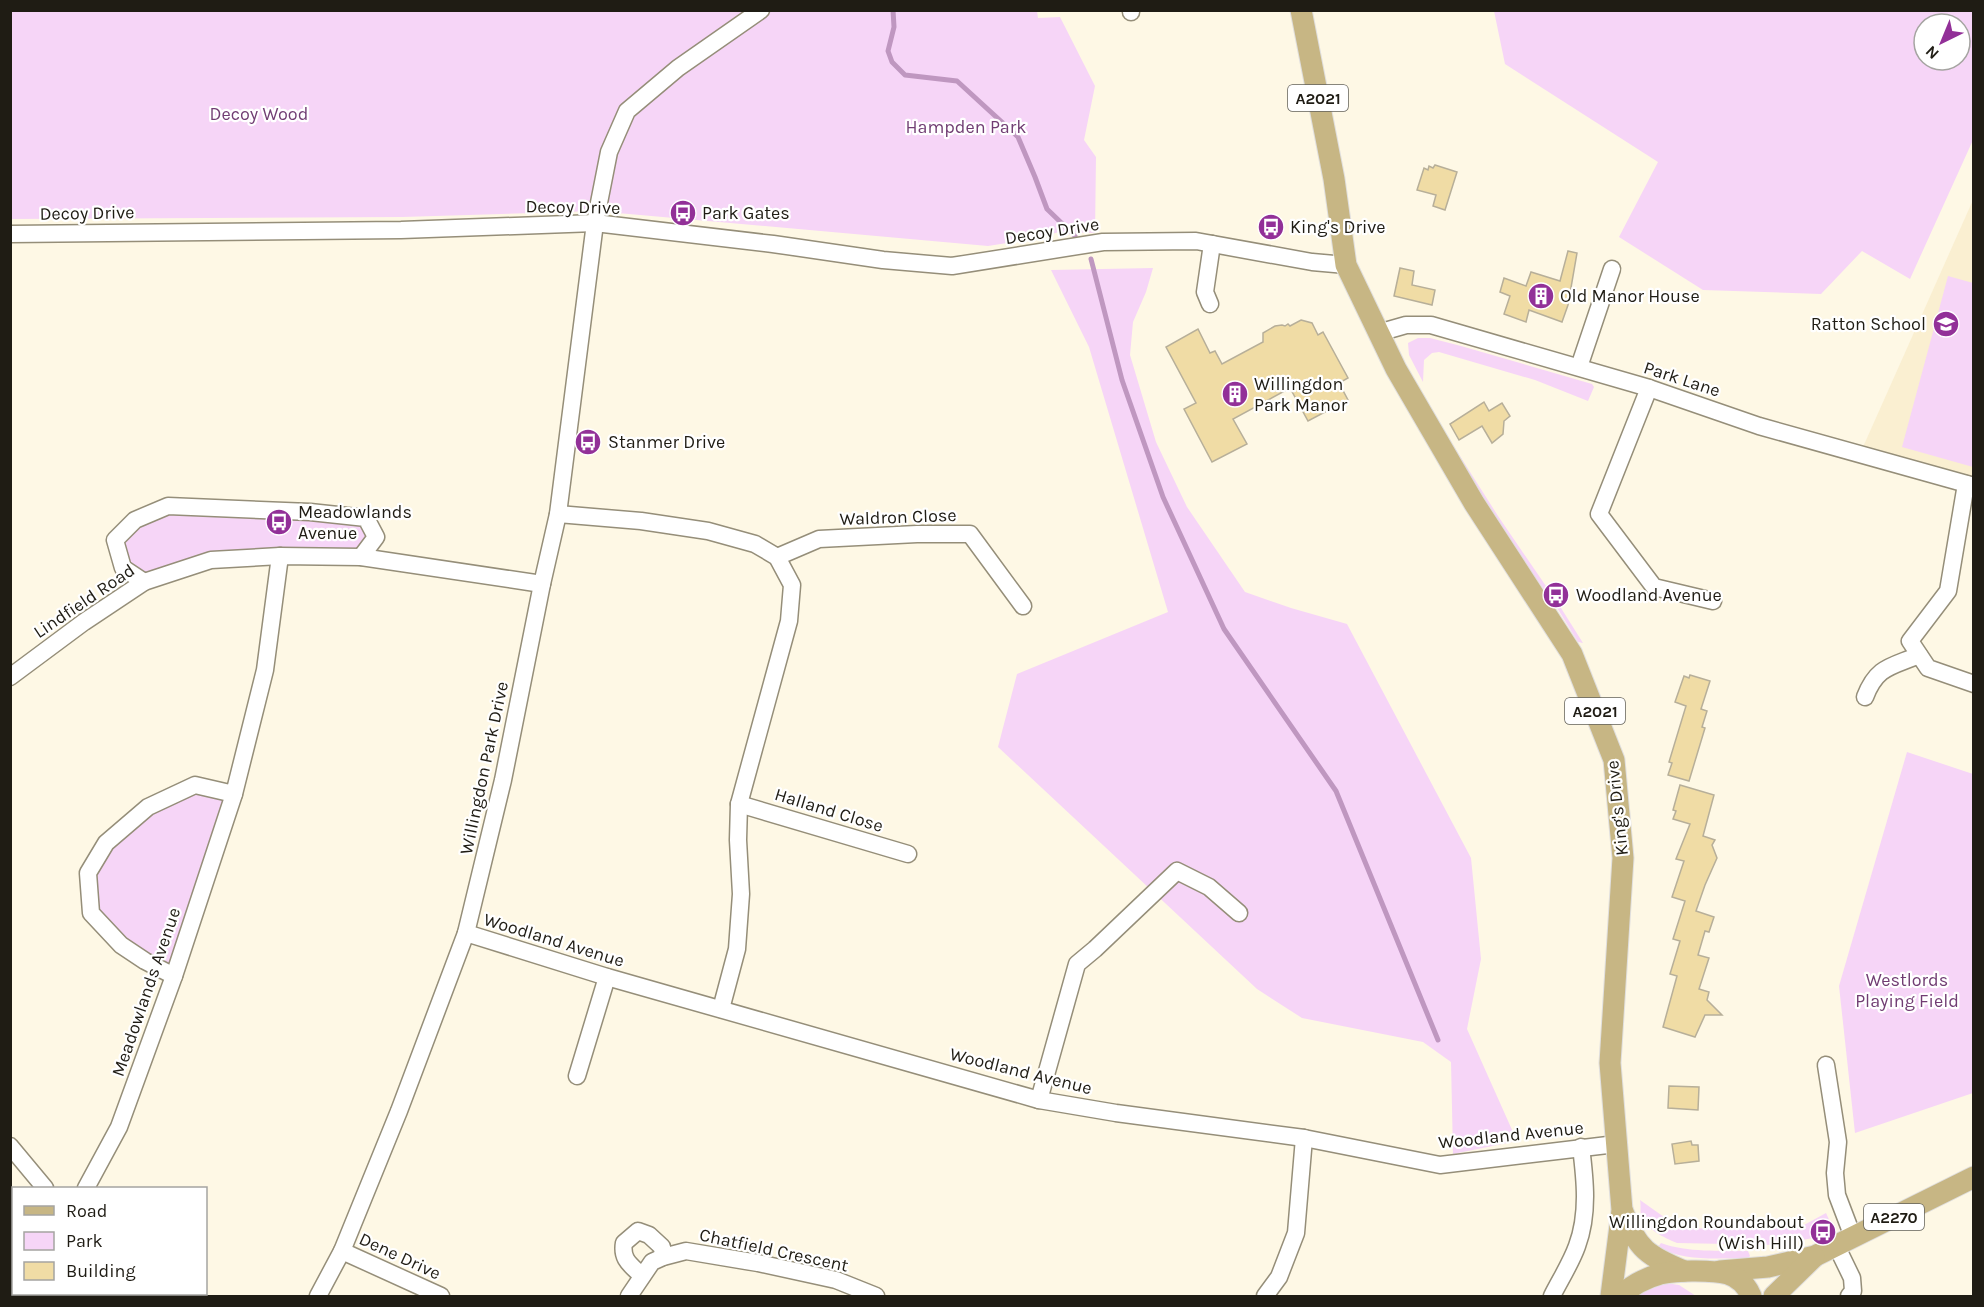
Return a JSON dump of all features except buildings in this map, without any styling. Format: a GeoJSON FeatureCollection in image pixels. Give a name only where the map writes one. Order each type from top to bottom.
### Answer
{"type":"FeatureCollection","features":[{"type":"Feature","properties":{"kind":"main road","name":"King's Drive"},"geometry":{"type":"LineString","coordinates":[[1301,10],[1334,179],[1346,265],[1396,369],[1474,503],[1572,654],[1614,760],[1623,858],[1610,1063],[1622,1210],[1611,1296]]}},
{"type":"Feature","properties":{"kind":"main road","name":"A2270"},"geometry":{"type":"LineString","coordinates":[[1720,1271],[1768,1267],[1815,1256],[1974,1177]]}},
{"type":"Feature","properties":{"kind":"main road","name":"King's Drive"},"geometry":{"type":"LineString","coordinates":[[1622,1210],[1631,1233],[1651,1256],[1684,1271]]}},
{"type":"Feature","properties":{"kind":"main road","name":"A2270"},"geometry":{"type":"LineString","coordinates":[[1773,1296],[1815,1256]]}},
{"type":"Feature","properties":{"kind":"main road"},"geometry":{"type":"LineString","coordinates":[[1620,1296],[1641,1281],[1660,1274],[1684,1271],[1720,1271],[1738,1279],[1748,1288],[1751,1296]]}},
{"type":"Feature","properties":{"kind":"street","name":"Willingdon Park Drive"},"geometry":{"type":"LineString","coordinates":[[318,1296],[342,1251],[399,1111],[466,933],[504,780],[558,514],[595,223],[609,152],[627,111],[678,68],[760,10]]}},
{"type":"Feature","properties":{"kind":"street","name":"Decoy Drive"},"geometry":{"type":"LineString","coordinates":[[10,234],[401,230],[595,223],[773,244],[883,260],[952,266],[1103,242],[1196,241],[1312,262],[1346,265]]}},
{"type":"Feature","properties":{"kind":"street"},"geometry":{"type":"LineString","coordinates":[[1210,304],[1205,292],[1212,244]]}},
{"type":"Feature","properties":{"kind":"street"},"geometry":{"type":"LineString","coordinates":[[1579,367],[1612,269]]}},
{"type":"Feature","properties":{"kind":"street","name":"Park Lane"},"geometry":{"type":"LineString","coordinates":[[1378,333],[1406,324],[1431,325],[1649,388],[1759,426],[1970,485]]}},
{"type":"Feature","properties":{"kind":"street"},"geometry":{"type":"LineString","coordinates":[[1649,388],[1599,514],[1654,586],[1713,601]]}},
{"type":"Feature","properties":{"kind":"street"},"geometry":{"type":"LineString","coordinates":[[1970,485],[1948,591],[1910,641],[1928,668],[1974,684]]}},
{"type":"Feature","properties":{"kind":"street"},"geometry":{"type":"LineString","coordinates":[[144,582],[123,568],[115,540],[135,520],[168,506],[310,512],[366,518],[376,537],[362,557]]}},
{"type":"Feature","properties":{"kind":"street"},"geometry":{"type":"LineString","coordinates":[[558,514],[641,521],[708,531],[755,544],[777,557],[792,585],[789,621],[739,804],[741,894],[737,949],[721,1010]]}},
{"type":"Feature","properties":{"kind":"street","name":"Waldron Close"},"geometry":{"type":"LineString","coordinates":[[777,557],[819,539],[970,534],[1023,606]]}},
{"type":"Feature","properties":{"kind":"street","name":"Lindfield Road"},"geometry":{"type":"LineString","coordinates":[[12,673],[144,582],[210,560],[280,556],[362,557],[542,584]]}},
{"type":"Feature","properties":{"kind":"street","name":"Meadowlands Avenue"},"geometry":{"type":"LineString","coordinates":[[87,1187],[119,1127],[174,976],[234,794],[265,670],[280,556]]}},
{"type":"Feature","properties":{"kind":"street"},"geometry":{"type":"LineString","coordinates":[[1865,697],[1872,681],[1884,669],[1919,656]]}},
{"type":"Feature","properties":{"kind":"street"},"geometry":{"type":"LineString","coordinates":[[174,976],[121,945],[91,913],[88,873],[106,843],[148,807],[195,785],[234,794]]}},
{"type":"Feature","properties":{"kind":"street","name":"Halland Close"},"geometry":{"type":"LineString","coordinates":[[739,804],[908,854]]}},
{"type":"Feature","properties":{"kind":"street"},"geometry":{"type":"LineString","coordinates":[[1039,1100],[1077,964],[1177,871],[1209,887],[1239,913]]}},
{"type":"Feature","properties":{"kind":"street","name":"Woodland Avenue"},"geometry":{"type":"LineString","coordinates":[[466,933],[607,977],[1039,1100],[1116,1113],[1304,1138],[1440,1165],[1616,1144]]}},
{"type":"Feature","properties":{"kind":"street"},"geometry":{"type":"LineString","coordinates":[[577,1076],[607,977]]}},
{"type":"Feature","properties":{"kind":"street"},"geometry":{"type":"LineString","coordinates":[[1826,1065],[1838,1142],[1835,1173],[1844,1241],[1854,1291],[1848,1296]]}},
{"type":"Feature","properties":{"kind":"street"},"geometry":{"type":"LineString","coordinates":[[1265,1296],[1279,1277],[1296,1233],[1304,1138]]}},
{"type":"Feature","properties":{"kind":"street"},"geometry":{"type":"LineString","coordinates":[[10,1146],[44,1187]]}},
{"type":"Feature","properties":{"kind":"street"},"geometry":{"type":"LineString","coordinates":[[1552,1296],[1577,1246],[1584,1220],[1585,1177],[1581,1147]]}},
{"type":"Feature","properties":{"kind":"street"},"geometry":{"type":"LineString","coordinates":[[629,1296],[652,1262],[663,1257],[662,1247],[649,1235],[638,1231],[624,1243],[622,1252],[627,1262],[642,1276]]}},
{"type":"Feature","properties":{"kind":"street","name":"Dene Drive"},"geometry":{"type":"LineString","coordinates":[[342,1251],[441,1296]]}},
{"type":"Feature","properties":{"kind":"street","name":"Chatfield Crescent"},"geometry":{"type":"LineString","coordinates":[[663,1257],[686,1251],[758,1263],[836,1280],[876,1296]]}},
{"type":"Feature","properties":{"kind":"shaded area","name":"Ratton School"},"geometry":{"type":"Polygon","coordinates":[[[1973,200],[1973,477],[1863,447],[1973,200]]]}},
{"type":"Feature","properties":{"kind":"green space","name":"Hampden Park"},"geometry":{"type":"Polygon","coordinates":[[[10,11],[1037,11],[1038,18],[1060,17],[1095,86],[1084,140],[1096,157],[1095,233],[1059,232],[1033,239],[988,246],[595,211],[402,217],[11,219],[10,11]]]}},
{"type":"Feature","properties":{"kind":"green space"},"geometry":{"type":"Polygon","coordinates":[[[1494,11],[1973,11],[1973,140],[1910,279],[1862,251],[1821,294],[1703,290],[1619,237],[1658,162],[1505,64],[1494,11]]]}},
{"type":"Feature","properties":{"kind":"green space"},"geometry":{"type":"Polygon","coordinates":[[[1153,268],[1133,322],[1130,355],[1156,442],[1187,507],[1245,592],[1347,624],[1471,858],[1481,959],[1467,1029],[1517,1141],[1453,1154],[1451,1062],[1423,1042],[1302,1018],[1257,989],[998,747],[1017,674],[1168,612],[1089,347],[1051,270],[1153,268]]]}},
{"type":"Feature","properties":{"kind":"green space"},"geometry":{"type":"Polygon","coordinates":[[[1948,276],[1973,283],[1973,467],[1902,447],[1948,276]]]}},
{"type":"Feature","properties":{"kind":"green space"},"geometry":{"type":"Polygon","coordinates":[[[1418,338],[1430,338],[1461,346],[1592,384],[1594,387],[1588,401],[1535,380],[1439,352],[1432,353],[1424,360],[1423,382],[1409,355],[1408,343],[1418,338]]]}},
{"type":"Feature","properties":{"kind":"green space"},"geometry":{"type":"Polygon","coordinates":[[[1439,423],[1583,643],[1578,642],[1494,518],[1439,423]]]}},
{"type":"Feature","properties":{"kind":"green space"},"geometry":{"type":"Polygon","coordinates":[[[168,506],[366,518],[376,537],[361,557],[211,560],[144,582],[123,568],[115,540],[168,506]]]}},
{"type":"Feature","properties":{"kind":"green space","name":"Westlords Playing Field"},"geometry":{"type":"Polygon","coordinates":[[[1907,752],[1973,774],[1973,1093],[1855,1133],[1839,986],[1907,752]]]}},
{"type":"Feature","properties":{"kind":"green space"},"geometry":{"type":"Polygon","coordinates":[[[195,785],[234,794],[174,976],[91,913],[88,873],[106,843],[195,785]]]}},
{"type":"Feature","properties":{"kind":"green space"},"geometry":{"type":"Polygon","coordinates":[[[1640,1200],[1681,1229],[1804,1225],[1826,1213],[1833,1228],[1813,1238],[1776,1245],[1677,1243],[1647,1225],[1641,1215],[1640,1200]]]}},
{"type":"Feature","properties":{"kind":"green space"},"geometry":{"type":"Polygon","coordinates":[[[1661,1243],[1693,1250],[1748,1251],[1750,1256],[1748,1258],[1690,1257],[1668,1252],[1658,1247],[1661,1243]]]}},
{"type":"Feature","properties":{"kind":"green space"},"geometry":{"type":"Polygon","coordinates":[[[1666,1283],[1679,1285],[1696,1296],[1635,1296],[1639,1292],[1666,1283]]]}},
{"type":"Feature","properties":{"kind":"waterway"},"geometry":{"type":"LineString","coordinates":[[893,10],[894,27],[888,51],[892,62],[905,75],[957,81],[1018,137],[1047,209],[1075,236]]}},
{"type":"Feature","properties":{"kind":"waterway"},"geometry":{"type":"LineString","coordinates":[[1091,259],[1122,380],[1163,497],[1224,629],[1336,791],[1438,1040]]}},
{"type":"Feature","properties":{"kind":"place","name":"Park Gates"},"geometry":{"type":"Point","coordinates":[683,213]}},
{"type":"Feature","properties":{"kind":"place","name":"King's Drive"},"geometry":{"type":"Point","coordinates":[1271,227]}},
{"type":"Feature","properties":{"kind":"place","name":"Old Manor House"},"geometry":{"type":"Point","coordinates":[1541,296]}},
{"type":"Feature","properties":{"kind":"place","name":"Ratton School"},"geometry":{"type":"Point","coordinates":[1946,324]}},
{"type":"Feature","properties":{"kind":"place","name":"Willingdon Park Manor"},"geometry":{"type":"Point","coordinates":[1235,394]}},
{"type":"Feature","properties":{"kind":"place","name":"Stanmer Drive"},"geometry":{"type":"Point","coordinates":[588,442]}},
{"type":"Feature","properties":{"kind":"place","name":"Meadowlands Avenue"},"geometry":{"type":"Point","coordinates":[279,522]}},
{"type":"Feature","properties":{"kind":"place","name":"Woodland Avenue"},"geometry":{"type":"Point","coordinates":[1556,595]}},
{"type":"Feature","properties":{"kind":"place","name":"Willingdon Roundabout (Wish Hill)"},"geometry":{"type":"Point","coordinates":[1823,1232]}},
{"type":"Feature","properties":{"kind":"park label","name":"Decoy Wood"},"geometry":{"type":"Point","coordinates":[259,114]}}]}
